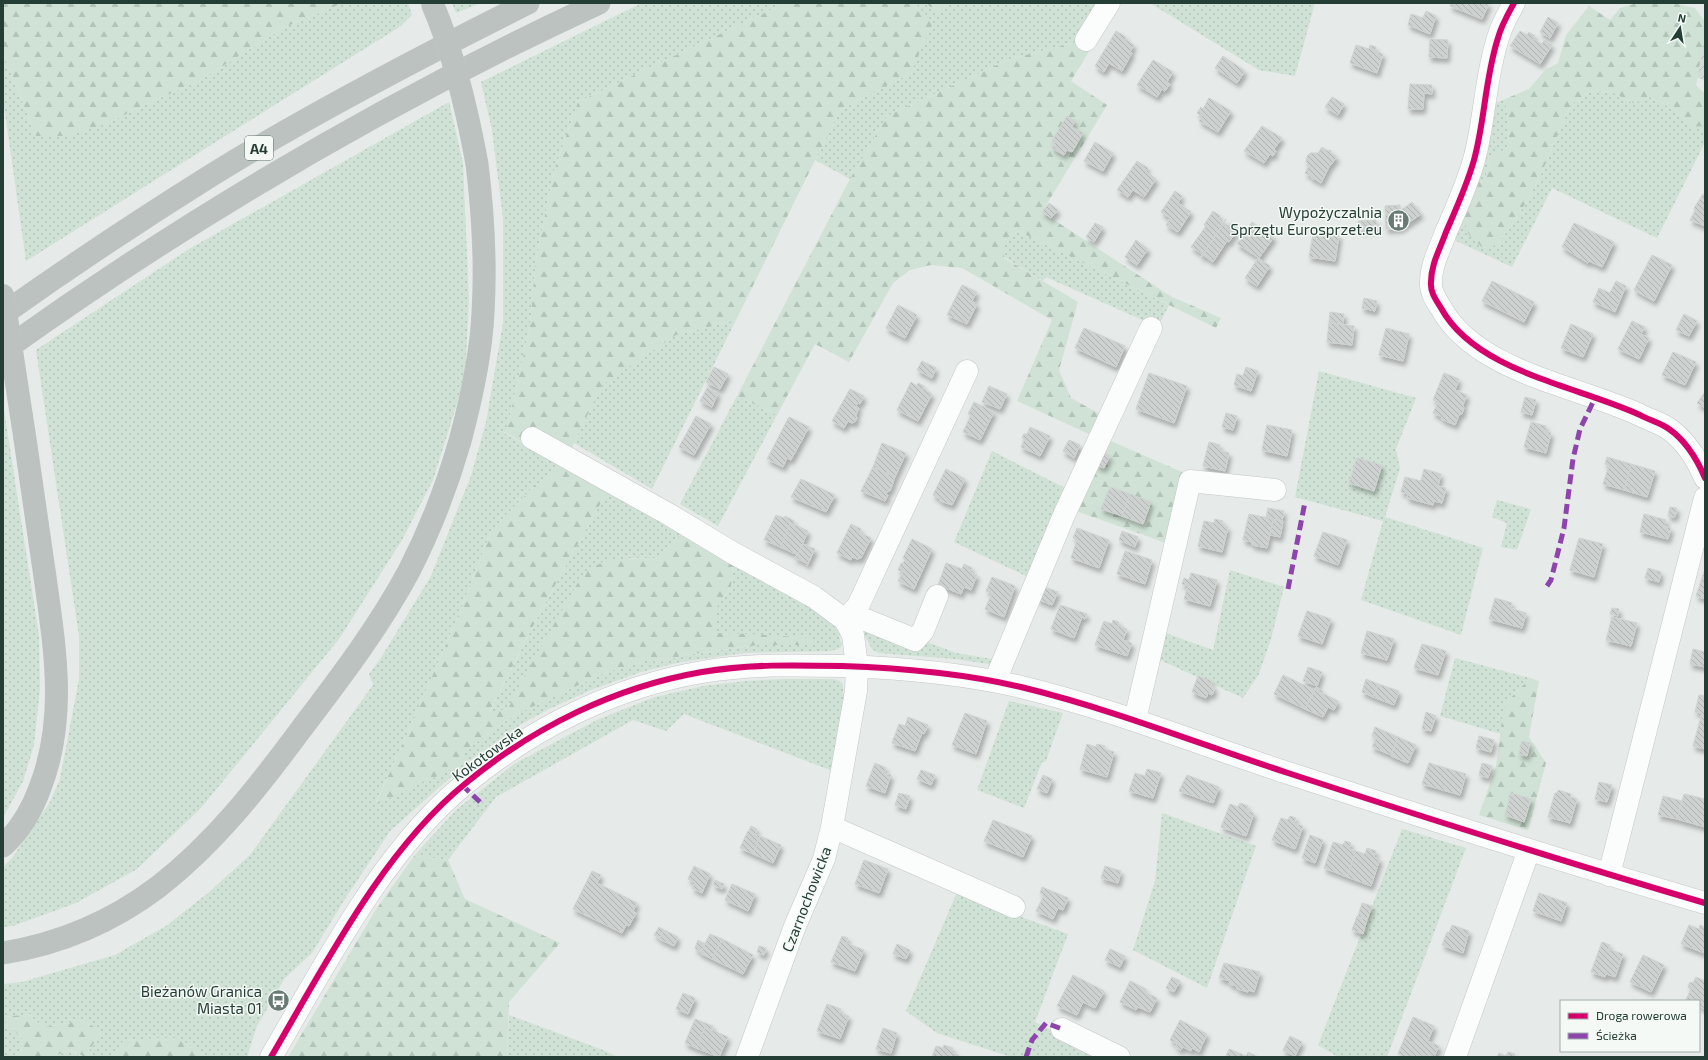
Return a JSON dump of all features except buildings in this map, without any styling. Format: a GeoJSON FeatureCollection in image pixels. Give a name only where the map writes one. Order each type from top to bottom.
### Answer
{"type":"FeatureCollection","features":[{"type":"Feature","properties":{"kind":"highway"},"geometry":{"type":"LineString","coordinates":[[3,953],[47,943],[80,932],[129,907],[157,888],[193,858],[218,834],[249,797],[351,663],[384,613],[409,571],[442,495],[466,416],[476,371],[483,314],[483,220],[477,164],[470,122],[460,85],[432,3]]}},
{"type":"Feature","properties":{"kind":"highway","name":"A4"},"geometry":{"type":"LineString","coordinates":[[3,314],[150,214],[217,172],[357,91],[528,3]]}},
{"type":"Feature","properties":{"kind":"highway","name":"A4"},"geometry":{"type":"LineString","coordinates":[[3,352],[58,312],[190,225],[304,156],[398,103],[473,64],[599,3]]}},
{"type":"Feature","properties":{"kind":"highway"},"geometry":{"type":"LineString","coordinates":[[3,295],[55,650],[57,713],[53,742],[37,797],[25,819],[3,846]]}},
{"type":"Feature","properties":{"kind":"street"},"geometry":{"type":"LineString","coordinates":[[1086,40],[1109,3]]}},
{"type":"Feature","properties":{"kind":"street"},"geometry":{"type":"LineString","coordinates":[[1514,3],[1498,38],[1488,84],[1479,139],[1469,175],[1434,260],[1430,283],[1432,293],[1446,317],[1457,331],[1467,340],[1518,370],[1627,409],[1668,428],[1679,437],[1704,470]]}},
{"type":"Feature","properties":{"kind":"street"},"geometry":{"type":"LineString","coordinates":[[995,681],[1064,515],[1150,328]]}},
{"type":"Feature","properties":{"kind":"street"},"geometry":{"type":"LineString","coordinates":[[845,620],[858,606],[966,371]]}},
{"type":"Feature","properties":{"kind":"street"},"geometry":{"type":"LineString","coordinates":[[532,438],[814,597],[845,620],[866,620],[915,640],[923,631],[937,596]]}},
{"type":"Feature","properties":{"kind":"street"},"geometry":{"type":"LineString","coordinates":[[1135,720],[1190,481],[1275,490]]}},
{"type":"Feature","properties":{"kind":"street"},"geometry":{"type":"LineString","coordinates":[[1609,875],[1700,544],[1705,498]]}},
{"type":"Feature","properties":{"kind":"street","name":"Czarnochowicka"},"geometry":{"type":"LineString","coordinates":[[752,1056],[794,926],[824,859],[832,827],[856,698],[851,666],[853,635],[845,620]]}},
{"type":"Feature","properties":{"kind":"street","name":"Kokotowska"},"geometry":{"type":"LineString","coordinates":[[271,1057],[360,908],[396,857],[435,812],[462,785],[504,754],[549,726],[598,701],[664,680],[702,672],[738,668],[791,665],[851,666],[956,674],[995,681],[1082,703],[1277,770],[1609,875],[1705,903]]}},
{"type":"Feature","properties":{"kind":"street"},"geometry":{"type":"LineString","coordinates":[[832,827],[1014,907]]}},
{"type":"Feature","properties":{"kind":"street"},"geometry":{"type":"LineString","coordinates":[[1455,1057],[1529,850]]}},
{"type":"Feature","properties":{"kind":"street"},"geometry":{"type":"LineString","coordinates":[[1062,1029],[1119,1057]]}},
{"type":"Feature","properties":{"kind":"shaded area"},"geometry":{"type":"Polygon","coordinates":[[[1705,33],[1705,80],[1697,78],[1705,33]]]}},
{"type":"Feature","properties":{"kind":"green space"},"geometry":{"type":"Polygon","coordinates":[[[4,3],[343,3],[285,27],[199,81],[106,124],[68,136],[36,136],[3,54],[4,3]]]}},
{"type":"Feature","properties":{"kind":"green space"},"geometry":{"type":"Polygon","coordinates":[[[343,3],[408,3],[412,15],[401,26],[26,261],[3,99],[3,54],[36,136],[106,124],[199,81],[285,27],[343,3]]]}},
{"type":"Feature","properties":{"kind":"green space"},"geometry":{"type":"Polygon","coordinates":[[[452,3],[481,3],[456,13],[452,3]]]}},
{"type":"Feature","properties":{"kind":"green space"},"geometry":{"type":"Polygon","coordinates":[[[642,3],[785,3],[578,102],[554,171],[536,259],[530,326],[506,433],[499,430],[563,466],[533,487],[491,531],[457,619],[375,804],[467,762],[462,753],[513,716],[604,673],[654,658],[656,663],[685,655],[758,645],[813,645],[749,634],[716,634],[716,608],[731,587],[733,563],[815,607],[844,635],[839,636],[842,645],[840,648],[831,651],[744,653],[681,662],[641,672],[591,690],[549,709],[520,725],[468,762],[390,831],[343,902],[312,953],[285,978],[257,1026],[247,1057],[208,1057],[178,1038],[124,1040],[112,1057],[85,1057],[101,1032],[84,1020],[45,1027],[34,1020],[31,1014],[3,1017],[3,984],[22,982],[115,955],[166,926],[208,893],[250,855],[373,685],[369,674],[379,661],[431,576],[471,476],[486,422],[503,323],[503,218],[492,130],[481,82],[642,3]]]}},
{"type":"Feature","properties":{"kind":"green space"},"geometry":{"type":"Polygon","coordinates":[[[785,3],[908,3],[917,5],[933,23],[911,73],[840,110],[736,320],[676,335],[602,385],[563,466],[610,489],[543,607],[489,712],[508,709],[527,671],[584,572],[609,559],[656,558],[681,534],[733,563],[731,587],[716,608],[716,633],[813,638],[813,645],[758,645],[685,655],[655,663],[654,658],[604,673],[513,716],[462,753],[468,762],[375,805],[457,619],[491,531],[533,487],[562,466],[506,433],[530,326],[536,259],[554,171],[578,102],[785,3]]]}},
{"type":"Feature","properties":{"kind":"green space"},"geometry":{"type":"Polygon","coordinates":[[[908,3],[1100,3],[1077,42],[1010,59],[887,116],[850,179],[815,160],[840,110],[911,73],[917,5],[908,3]]]}},
{"type":"Feature","properties":{"kind":"green space"},"geometry":{"type":"Polygon","coordinates":[[[927,3],[947,3],[936,15],[927,3]]]}},
{"type":"Feature","properties":{"kind":"green space"},"geometry":{"type":"Polygon","coordinates":[[[1150,3],[1315,3],[1295,76],[1259,70],[1150,3]]]}},
{"type":"Feature","properties":{"kind":"green space"},"geometry":{"type":"Polygon","coordinates":[[[1637,3],[1673,3],[1695,8],[1705,22],[1705,33],[1696,86],[1705,93],[1705,126],[1692,127],[1678,112],[1651,97],[1633,103],[1610,91],[1589,93],[1571,104],[1542,172],[1526,203],[1499,243],[1485,250],[1469,235],[1462,215],[1477,182],[1485,181],[1489,159],[1508,147],[1509,127],[1505,99],[1529,89],[1545,70],[1558,63],[1566,35],[1589,6],[1610,20],[1620,8],[1637,3]]]}},
{"type":"Feature","properties":{"kind":"green space"},"geometry":{"type":"Polygon","coordinates":[[[1077,42],[1091,48],[1071,81],[1107,105],[1042,212],[1172,297],[1221,318],[1216,328],[1018,231],[1004,240],[1004,258],[1078,302],[1059,370],[1071,398],[1100,414],[1091,435],[1017,401],[1052,320],[962,268],[931,265],[910,270],[893,283],[849,362],[815,344],[777,415],[737,396],[850,179],[887,116],[1010,59],[1077,42]]]}},
{"type":"Feature","properties":{"kind":"green space"},"geometry":{"type":"Polygon","coordinates":[[[1610,91],[1633,103],[1651,97],[1678,112],[1692,127],[1705,126],[1705,142],[1657,238],[1552,188],[1512,267],[1452,239],[1462,215],[1499,243],[1526,203],[1542,172],[1571,104],[1589,93],[1610,91]]]}},
{"type":"Feature","properties":{"kind":"green space"},"geometry":{"type":"Polygon","coordinates":[[[1505,99],[1509,127],[1508,147],[1489,159],[1485,181],[1477,182],[1494,104],[1505,99]]]}},
{"type":"Feature","properties":{"kind":"green space"},"geometry":{"type":"Polygon","coordinates":[[[449,102],[463,163],[469,300],[465,378],[433,480],[402,540],[339,639],[201,808],[137,869],[76,903],[13,926],[3,927],[3,867],[12,858],[50,802],[60,779],[79,679],[79,636],[36,350],[189,249],[449,102]]]}},
{"type":"Feature","properties":{"kind":"green space"},"geometry":{"type":"Polygon","coordinates":[[[1018,231],[1169,305],[1158,327],[1046,277],[1043,281],[1004,257],[1004,240],[1018,231]]]}},
{"type":"Feature","properties":{"kind":"green space"},"geometry":{"type":"Polygon","coordinates":[[[736,320],[652,489],[574,443],[602,384],[676,335],[736,320]]]}},
{"type":"Feature","properties":{"kind":"green space"},"geometry":{"type":"Polygon","coordinates":[[[1319,371],[1416,398],[1396,449],[1400,468],[1385,517],[1483,548],[1461,635],[1361,600],[1383,521],[1295,497],[1319,371]]]}},
{"type":"Feature","properties":{"kind":"green space"},"geometry":{"type":"Polygon","coordinates":[[[737,396],[777,415],[718,526],[680,504],[737,396]]]}},
{"type":"Feature","properties":{"kind":"green space"},"geometry":{"type":"Polygon","coordinates":[[[3,403],[39,636],[40,689],[34,745],[23,781],[3,818],[3,403]]]}},
{"type":"Feature","properties":{"kind":"green space"},"geometry":{"type":"Polygon","coordinates":[[[1106,439],[1182,472],[1166,543],[1073,510],[1106,439]]]}},
{"type":"Feature","properties":{"kind":"green space"},"geometry":{"type":"Polygon","coordinates":[[[992,451],[1067,489],[1030,578],[954,542],[992,451]]]}},
{"type":"Feature","properties":{"kind":"green space"},"geometry":{"type":"Polygon","coordinates":[[[610,489],[681,534],[656,558],[630,558],[527,671],[508,709],[489,713],[543,607],[610,489]]]}},
{"type":"Feature","properties":{"kind":"green space"},"geometry":{"type":"Polygon","coordinates":[[[1497,500],[1531,509],[1517,550],[1501,547],[1507,523],[1492,517],[1497,500]]]}},
{"type":"Feature","properties":{"kind":"green space"},"geometry":{"type":"Polygon","coordinates":[[[1230,570],[1284,587],[1271,639],[1259,674],[1243,698],[1158,659],[1163,632],[1213,650],[1230,570]]]}},
{"type":"Feature","properties":{"kind":"green space"},"geometry":{"type":"Polygon","coordinates":[[[866,629],[927,642],[956,653],[998,660],[995,665],[955,659],[878,653],[872,649],[864,634],[866,629]]]}},
{"type":"Feature","properties":{"kind":"green space"},"geometry":{"type":"Polygon","coordinates":[[[1455,658],[1530,678],[1504,705],[1501,734],[1440,716],[1455,658]]]}},
{"type":"Feature","properties":{"kind":"green space"},"geometry":{"type":"Polygon","coordinates":[[[1530,678],[1539,681],[1529,737],[1546,763],[1528,830],[1479,815],[1496,766],[1504,705],[1530,678]]]}},
{"type":"Feature","properties":{"kind":"green space"},"geometry":{"type":"Polygon","coordinates":[[[834,679],[840,681],[843,685],[843,693],[848,694],[835,772],[684,714],[666,731],[633,720],[496,797],[448,860],[414,856],[456,810],[514,764],[599,719],[655,697],[703,686],[745,681],[834,679]]]}},
{"type":"Feature","properties":{"kind":"green space"},"geometry":{"type":"Polygon","coordinates":[[[1009,701],[1063,713],[1046,761],[1042,762],[1024,808],[977,790],[1009,701]]]}},
{"type":"Feature","properties":{"kind":"green space"},"geometry":{"type":"Polygon","coordinates":[[[1162,813],[1256,846],[1207,988],[1133,950],[1155,881],[1162,813]]]}},
{"type":"Feature","properties":{"kind":"green space"},"geometry":{"type":"Polygon","coordinates":[[[1402,829],[1466,848],[1387,1057],[1338,1057],[1318,1045],[1402,829]]]}},
{"type":"Feature","properties":{"kind":"green space"},"geometry":{"type":"Polygon","coordinates":[[[414,856],[448,860],[465,899],[560,943],[509,1002],[507,1055],[511,1057],[288,1057],[375,911],[414,856]]]}},
{"type":"Feature","properties":{"kind":"green space"},"geometry":{"type":"Polygon","coordinates":[[[958,890],[1024,918],[1068,934],[1035,1022],[1106,1057],[1011,1057],[937,1033],[906,1011],[958,890]]]}},
{"type":"Feature","properties":{"kind":"green space"},"geometry":{"type":"Polygon","coordinates":[[[31,1014],[34,1020],[45,1027],[84,1020],[101,1032],[85,1057],[70,1050],[52,1057],[21,1057],[22,1038],[3,1020],[3,1017],[31,1014]]]}},
{"type":"Feature","properties":{"kind":"green space"},"geometry":{"type":"Polygon","coordinates":[[[509,1015],[618,1057],[511,1057],[507,1055],[509,1015]]]}},
{"type":"Feature","properties":{"kind":"green space"},"geometry":{"type":"Polygon","coordinates":[[[3,1020],[22,1038],[21,1057],[3,1057],[3,1020]]]}},
{"type":"Feature","properties":{"kind":"green space"},"geometry":{"type":"Polygon","coordinates":[[[178,1038],[208,1057],[112,1057],[124,1040],[178,1038]]]}},
{"type":"Feature","properties":{"kind":"green space"},"geometry":{"type":"Polygon","coordinates":[[[70,1050],[83,1057],[52,1057],[70,1050]]]}},
{"type":"Feature","properties":{"kind":"marked path"},"geometry":{"type":"LineString","coordinates":[[1547,586],[1551,580],[1564,528],[1573,459],[1580,429],[1595,398]]}},
{"type":"Feature","properties":{"kind":"marked path"},"geometry":{"type":"LineString","coordinates":[[1288,589],[1305,502]]}},
{"type":"Feature","properties":{"kind":"marked path"},"geometry":{"type":"LineString","coordinates":[[462,785],[480,802]]}},
{"type":"Feature","properties":{"kind":"marked path"},"geometry":{"type":"LineString","coordinates":[[1026,1057],[1032,1040],[1046,1023],[1062,1029]]}},
{"type":"Feature","properties":{"kind":"cycle path"},"geometry":{"type":"LineString","coordinates":[[1514,3],[1501,29],[1490,68],[1481,130],[1474,160],[1461,197],[1434,263],[1431,275],[1432,293],[1457,330],[1478,348],[1530,375],[1615,405],[1659,423],[1669,429],[1681,439],[1690,451],[1705,478]]}},
{"type":"Feature","properties":{"kind":"cycle path"},"geometry":{"type":"LineString","coordinates":[[271,1057],[335,948],[382,875],[408,841],[436,810],[466,783],[519,744],[577,712],[638,688],[670,679],[719,669],[789,665],[887,668],[977,678],[1021,687],[1089,706],[1155,727],[1392,807],[1705,903]]}},
{"type":"Feature","properties":{"kind":"place","name":"Wypożyczalnia Sprzętu Eurosprzet.eu"},"geometry":{"type":"Point","coordinates":[1398,221]}},
{"type":"Feature","properties":{"kind":"place","name":"Bieżanów Granica Miasta 01"},"geometry":{"type":"Point","coordinates":[278,1000]}}]}
